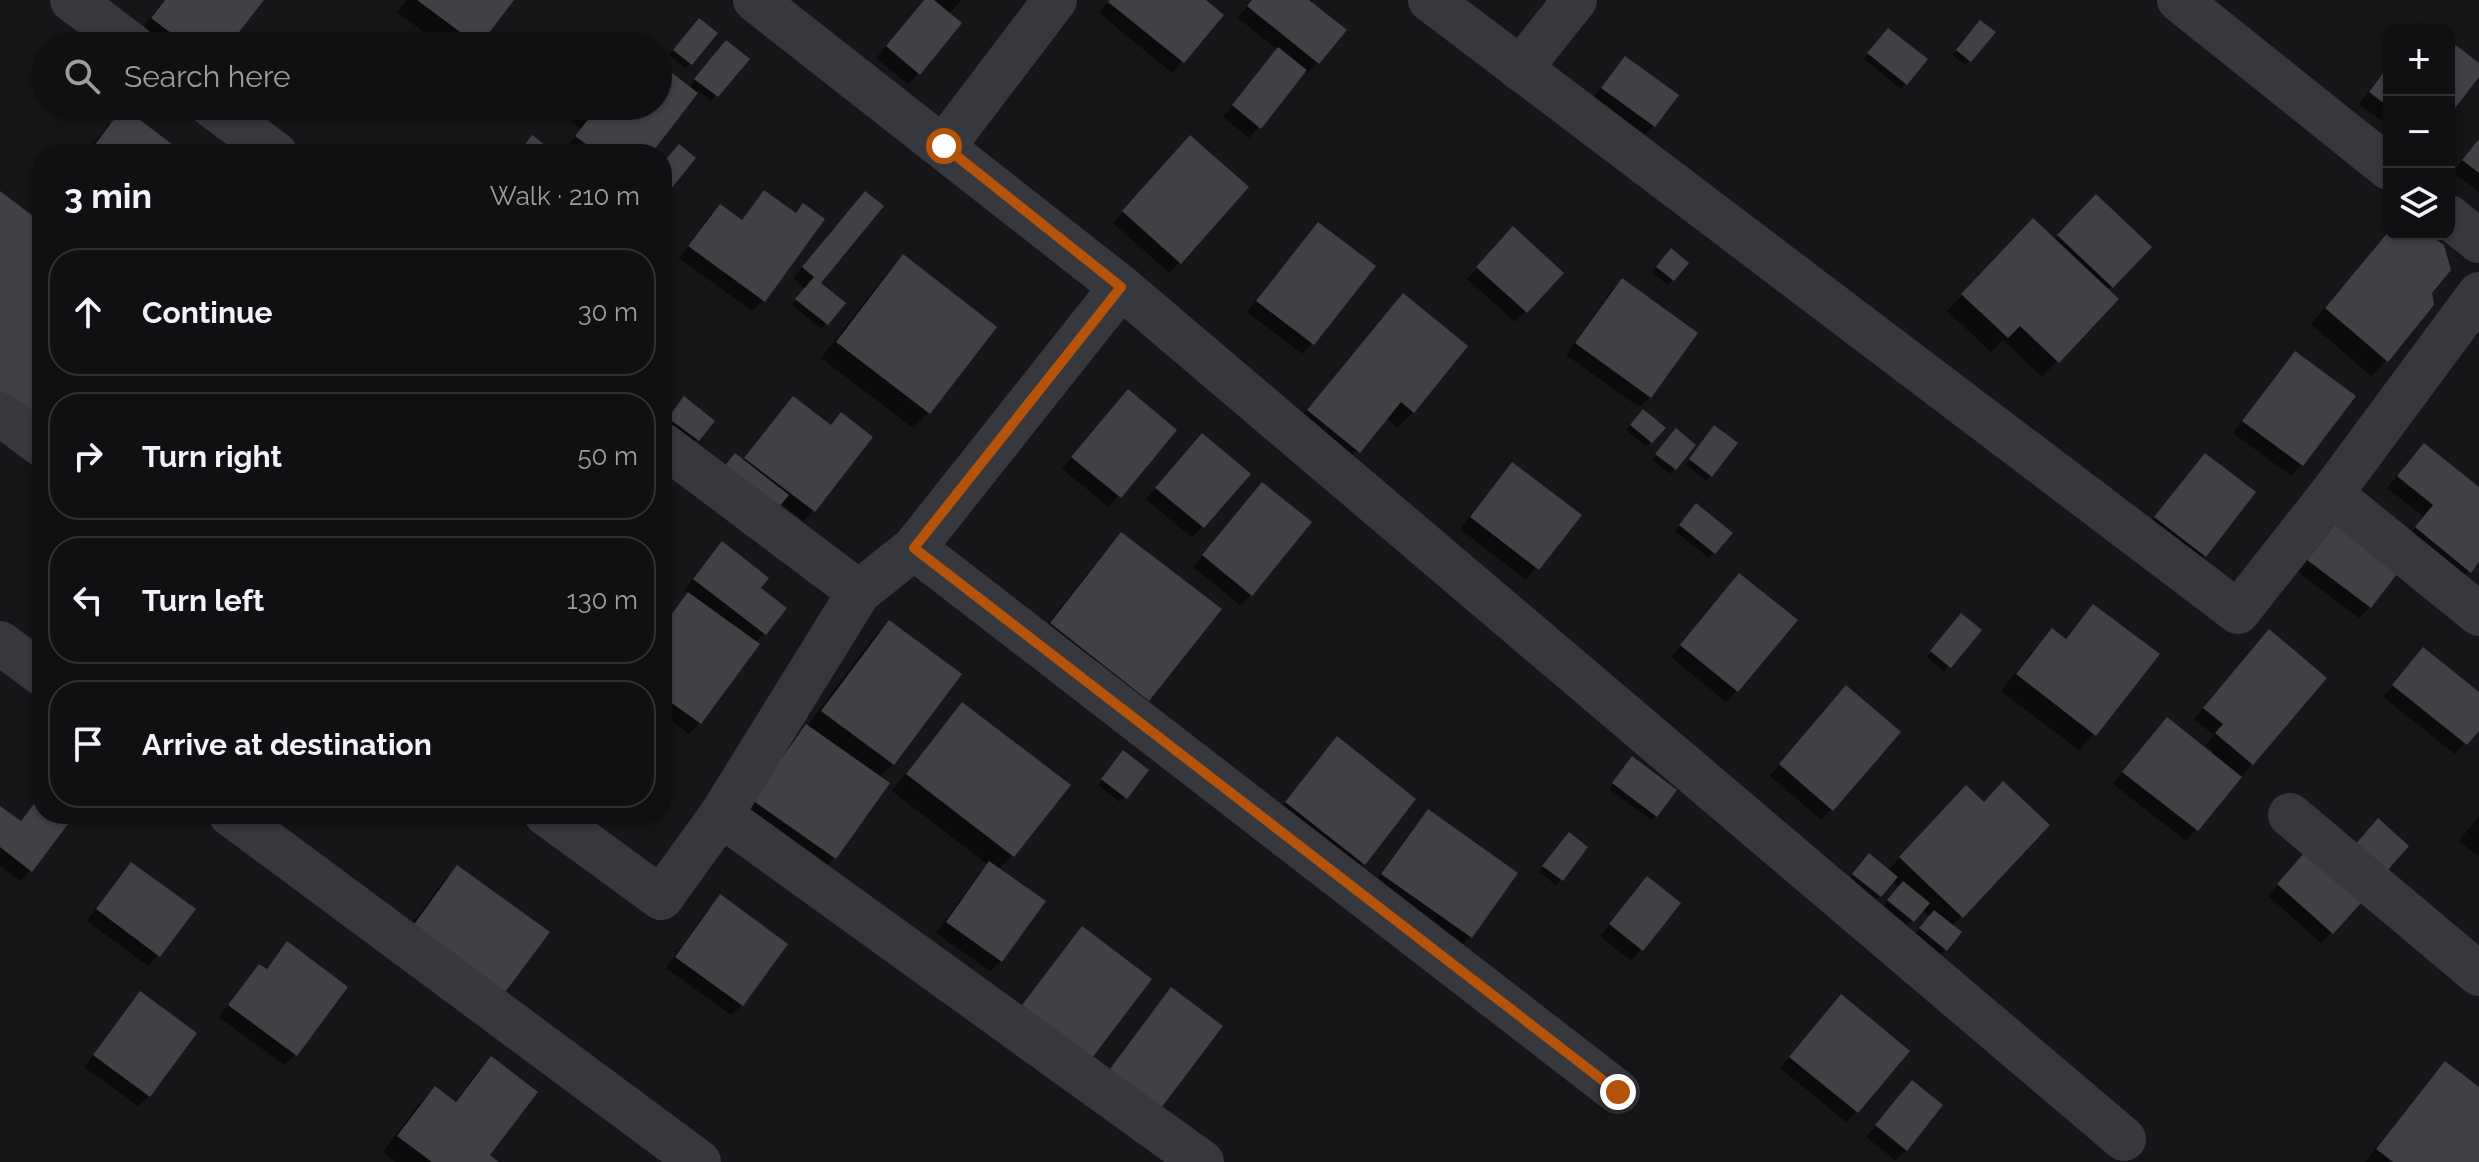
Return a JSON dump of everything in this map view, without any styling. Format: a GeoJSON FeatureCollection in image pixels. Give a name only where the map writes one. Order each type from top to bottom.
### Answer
{"type":"FeatureCollection","features":[{"type":"Feature","properties":{"kind":"street"},"geometry":{"type":"LineString","coordinates":[[72,0],[114,32]]}},
{"type":"Feature","properties":{"kind":"street"},"geometry":{"type":"LineString","coordinates":[[755,0],[1121,287],[2124,1139]]}},
{"type":"Feature","properties":{"kind":"street"},"geometry":{"type":"LineString","coordinates":[[944,146],[1055,0]]}},
{"type":"Feature","properties":{"kind":"street"},"geometry":{"type":"LineString","coordinates":[[1430,0],[2238,612],[2331,494],[2479,294]]}},
{"type":"Feature","properties":{"kind":"street"},"geometry":{"type":"LineString","coordinates":[[1520,69],[1575,0]]}},
{"type":"Feature","properties":{"kind":"street"},"geometry":{"type":"LineString","coordinates":[[2179,0],[2383,163]]}},
{"type":"Feature","properties":{"kind":"street"},"geometry":{"type":"LineString","coordinates":[[231,120],[263,144]]}},
{"type":"Feature","properties":{"kind":"street"},"geometry":{"type":"LineString","coordinates":[[2455,222],[2479,241]]}},
{"type":"Feature","properties":{"kind":"street"},"geometry":{"type":"LineString","coordinates":[[560,824],[661,898],[721,815],[859,592],[914,548],[1121,287]]}},
{"type":"Feature","properties":{"kind":"street"},"geometry":{"type":"LineString","coordinates":[[0,414],[32,438]]}},
{"type":"Feature","properties":{"kind":"street"},"geometry":{"type":"LineString","coordinates":[[672,452],[859,592]]}},
{"type":"Feature","properties":{"kind":"street"},"geometry":{"type":"LineString","coordinates":[[2331,494],[2479,614]]}},
{"type":"Feature","properties":{"kind":"street"},"geometry":{"type":"LineString","coordinates":[[914,548],[1618,1092]]}},
{"type":"Feature","properties":{"kind":"street"},"geometry":{"type":"LineString","coordinates":[[0,643],[32,667]]}},
{"type":"Feature","properties":{"kind":"street"},"geometry":{"type":"LineString","coordinates":[[721,815],[1202,1162]]}},
{"type":"Feature","properties":{"kind":"street"},"geometry":{"type":"LineString","coordinates":[[2290,815],[2479,974]]}},
{"type":"Feature","properties":{"kind":"street"},"geometry":{"type":"LineString","coordinates":[[243,824],[699,1162]]}},
{"type":"Feature","properties":{"kind":"building"},"geometry":{"type":"Polygon","coordinates":[[[165,0],[264,0],[239,32],[170,32],[151,18],[165,0]]]}},
{"type":"Feature","properties":{"kind":"building"},"geometry":{"type":"Polygon","coordinates":[[[417,0],[514,0],[490,32],[460,32],[417,0]]]}},
{"type":"Feature","properties":{"kind":"building"},"geometry":{"type":"Polygon","coordinates":[[[924,0],[934,0],[962,23],[920,75],[886,46],[924,0]]]}},
{"type":"Feature","properties":{"kind":"building"},"geometry":{"type":"Polygon","coordinates":[[[1206,0],[1224,15],[1184,63],[1108,2],[1206,0]]]}},
{"type":"Feature","properties":{"kind":"building"},"geometry":{"type":"Polygon","coordinates":[[[1252,0],[1309,0],[1347,30],[1319,64],[1247,6],[1252,0]]]}},
{"type":"Feature","properties":{"kind":"building"},"geometry":{"type":"Polygon","coordinates":[[[699,18],[718,33],[692,65],[673,50],[699,18]]]}},
{"type":"Feature","properties":{"kind":"building"},"geometry":{"type":"Polygon","coordinates":[[[1980,20],[1996,32],[1971,62],[1956,50],[1980,20]]]}},
{"type":"Feature","properties":{"kind":"building"},"geometry":{"type":"Polygon","coordinates":[[[1888,28],[1928,59],[1907,85],[1867,53],[1888,28]]]}},
{"type":"Feature","properties":{"kind":"building"},"geometry":{"type":"Polygon","coordinates":[[[726,40],[750,59],[718,97],[694,79],[726,40]]]}},
{"type":"Feature","properties":{"kind":"building"},"geometry":{"type":"Polygon","coordinates":[[[2455,45],[2479,63],[2479,77],[2455,108],[2455,45]]]}},
{"type":"Feature","properties":{"kind":"building"},"geometry":{"type":"Polygon","coordinates":[[[1278,47],[1307,70],[1261,129],[1232,105],[1278,47]]]}},
{"type":"Feature","properties":{"kind":"building"},"geometry":{"type":"Polygon","coordinates":[[[1625,56],[1679,95],[1655,127],[1601,88],[1625,56]]]}},
{"type":"Feature","properties":{"kind":"building"},"geometry":{"type":"Polygon","coordinates":[[[672,73],[698,93],[659,144],[586,144],[575,136],[588,120],[672,120],[672,73]]]}},
{"type":"Feature","properties":{"kind":"building"},"geometry":{"type":"Polygon","coordinates":[[[2383,73],[2383,102],[2369,92],[2383,73]]]}},
{"type":"Feature","properties":{"kind":"building"},"geometry":{"type":"Polygon","coordinates":[[[113,120],[140,120],[172,144],[95,144],[113,120]]]}},
{"type":"Feature","properties":{"kind":"building"},"geometry":{"type":"Polygon","coordinates":[[[532,135],[544,144],[525,144],[532,135]]]}},
{"type":"Feature","properties":{"kind":"building"},"geometry":{"type":"Polygon","coordinates":[[[1190,135],[1249,187],[1181,264],[1122,211],[1190,135]]]}},
{"type":"Feature","properties":{"kind":"building"},"geometry":{"type":"Polygon","coordinates":[[[2479,139],[2479,173],[2462,160],[2479,139]]]}},
{"type":"Feature","properties":{"kind":"building"},"geometry":{"type":"Polygon","coordinates":[[[679,144],[696,158],[672,188],[672,152],[679,144]]]}},
{"type":"Feature","properties":{"kind":"building"},"geometry":{"type":"Polygon","coordinates":[[[764,190],[796,213],[803,203],[825,219],[765,302],[688,246],[720,204],[742,220],[764,190]]]}},
{"type":"Feature","properties":{"kind":"building"},"geometry":{"type":"Polygon","coordinates":[[[0,191],[32,215],[32,417],[0,393],[0,191]]]}},
{"type":"Feature","properties":{"kind":"building"},"geometry":{"type":"Polygon","coordinates":[[[865,191],[884,206],[821,283],[846,303],[828,325],[795,299],[814,277],[802,267],[865,191]]]}},
{"type":"Feature","properties":{"kind":"building"},"geometry":{"type":"Polygon","coordinates":[[[2096,194],[2152,247],[2113,288],[2057,235],[2096,194]]]}},
{"type":"Feature","properties":{"kind":"building"},"geometry":{"type":"Polygon","coordinates":[[[2033,218],[2119,299],[2059,363],[2020,326],[2008,338],[1961,294],[2033,218]]]}},
{"type":"Feature","properties":{"kind":"building"},"geometry":{"type":"Polygon","coordinates":[[[1318,222],[1376,266],[1314,345],[1256,301],[1318,222]]]}},
{"type":"Feature","properties":{"kind":"building"},"geometry":{"type":"Polygon","coordinates":[[[1513,226],[1564,273],[1527,313],[1476,267],[1513,226]]]}},
{"type":"Feature","properties":{"kind":"building"},"geometry":{"type":"Polygon","coordinates":[[[2383,238],[2437,240],[2444,245],[2451,270],[2432,293],[2434,305],[2388,362],[2325,308],[2383,238]]]}},
{"type":"Feature","properties":{"kind":"building"},"geometry":{"type":"Polygon","coordinates":[[[1671,248],[1689,263],[1674,281],[1656,267],[1671,248]]]}},
{"type":"Feature","properties":{"kind":"building"},"geometry":{"type":"Polygon","coordinates":[[[903,254],[997,327],[930,414],[836,342],[903,254]]]}},
{"type":"Feature","properties":{"kind":"building"},"geometry":{"type":"Polygon","coordinates":[[[1622,278],[1698,333],[1651,398],[1575,343],[1622,278]]]}},
{"type":"Feature","properties":{"kind":"building"},"geometry":{"type":"Polygon","coordinates":[[[1403,293],[1468,346],[1414,413],[1401,402],[1360,453],[1307,410],[1403,293]]]}},
{"type":"Feature","properties":{"kind":"building"},"geometry":{"type":"Polygon","coordinates":[[[2295,351],[2356,396],[2303,466],[2242,421],[2295,351]]]}},
{"type":"Feature","properties":{"kind":"building"},"geometry":{"type":"Polygon","coordinates":[[[1128,389],[1177,430],[1121,498],[1071,457],[1128,389]]]}},
{"type":"Feature","properties":{"kind":"building"},"geometry":{"type":"Polygon","coordinates":[[[684,396],[715,421],[699,441],[672,421],[672,412],[684,396]]]}},
{"type":"Feature","properties":{"kind":"building"},"geometry":{"type":"Polygon","coordinates":[[[793,396],[831,425],[841,412],[873,437],[815,512],[744,458],[793,396]]]}},
{"type":"Feature","properties":{"kind":"building"},"geometry":{"type":"Polygon","coordinates":[[[1643,409],[1666,428],[1652,443],[1630,425],[1643,409]]]}},
{"type":"Feature","properties":{"kind":"building"},"geometry":{"type":"Polygon","coordinates":[[[1714,425],[1738,443],[1712,477],[1689,459],[1714,425]]]}},
{"type":"Feature","properties":{"kind":"building"},"geometry":{"type":"Polygon","coordinates":[[[1676,428],[1696,445],[1676,470],[1655,454],[1676,428]]]}},
{"type":"Feature","properties":{"kind":"building"},"geometry":{"type":"Polygon","coordinates":[[[1202,433],[1251,474],[1204,528],[1155,488],[1202,433]]]}},
{"type":"Feature","properties":{"kind":"building"},"geometry":{"type":"Polygon","coordinates":[[[2424,443],[2479,487],[2479,562],[2471,573],[2415,527],[2433,505],[2397,476],[2424,443]]]}},
{"type":"Feature","properties":{"kind":"building"},"geometry":{"type":"Polygon","coordinates":[[[735,453],[789,495],[768,520],[714,479],[735,453]]]}},
{"type":"Feature","properties":{"kind":"building"},"geometry":{"type":"Polygon","coordinates":[[[2205,453],[2256,492],[2206,557],[2154,517],[2205,453]]]}},
{"type":"Feature","properties":{"kind":"building"},"geometry":{"type":"Polygon","coordinates":[[[1512,462],[1582,515],[1539,570],[1470,517],[1512,462]]]}},
{"type":"Feature","properties":{"kind":"building"},"geometry":{"type":"Polygon","coordinates":[[[1262,482],[1312,522],[1252,596],[1202,555],[1262,482]]]}},
{"type":"Feature","properties":{"kind":"building"},"geometry":{"type":"Polygon","coordinates":[[[1696,503],[1733,533],[1715,554],[1679,525],[1696,503]]]}},
{"type":"Feature","properties":{"kind":"building"},"geometry":{"type":"Polygon","coordinates":[[[2337,522],[2400,570],[2371,608],[2307,560],[2337,522]]]}},
{"type":"Feature","properties":{"kind":"building"},"geometry":{"type":"Polygon","coordinates":[[[1121,532],[1222,609],[1149,701],[1050,623],[1121,532]]]}},
{"type":"Feature","properties":{"kind":"building"},"geometry":{"type":"Polygon","coordinates":[[[722,541],[769,578],[761,588],[787,608],[766,635],[693,579],[722,541]]]}},
{"type":"Feature","properties":{"kind":"building"},"geometry":{"type":"Polygon","coordinates":[[[1739,573],[1798,620],[1738,692],[1680,645],[1739,573]]]}},
{"type":"Feature","properties":{"kind":"building"},"geometry":{"type":"Polygon","coordinates":[[[688,592],[760,644],[701,724],[672,703],[672,614],[688,592]]]}},
{"type":"Feature","properties":{"kind":"building"},"geometry":{"type":"Polygon","coordinates":[[[2093,604],[2160,654],[2096,736],[2016,674],[2052,628],[2066,639],[2093,604]]]}},
{"type":"Feature","properties":{"kind":"building"},"geometry":{"type":"Polygon","coordinates":[[[1961,613],[1982,630],[1951,668],[1930,651],[1961,613]]]}},
{"type":"Feature","properties":{"kind":"building"},"geometry":{"type":"Polygon","coordinates":[[[889,620],[962,674],[894,765],[821,711],[889,620]]]}},
{"type":"Feature","properties":{"kind":"building"},"geometry":{"type":"Polygon","coordinates":[[[2269,629],[2327,678],[2253,765],[2215,733],[2223,724],[2203,708],[2269,629]]]}},
{"type":"Feature","properties":{"kind":"building"},"geometry":{"type":"Polygon","coordinates":[[[2423,647],[2479,692],[2479,731],[2467,745],[2392,685],[2423,647]]]}},
{"type":"Feature","properties":{"kind":"building"},"geometry":{"type":"Polygon","coordinates":[[[1846,685],[1901,732],[1833,811],[1779,764],[1846,685]]]}},
{"type":"Feature","properties":{"kind":"building"},"geometry":{"type":"Polygon","coordinates":[[[962,702],[1071,785],[1014,857],[906,774],[962,702]]]}},
{"type":"Feature","properties":{"kind":"building"},"geometry":{"type":"Polygon","coordinates":[[[2167,717],[2242,777],[2198,831],[2122,772],[2167,717]]]}},
{"type":"Feature","properties":{"kind":"building"},"geometry":{"type":"Polygon","coordinates":[[[806,724],[890,783],[836,859],[752,800],[806,724]]]}},
{"type":"Feature","properties":{"kind":"building"},"geometry":{"type":"Polygon","coordinates":[[[1337,736],[1416,799],[1365,865],[1285,802],[1337,736]]]}},
{"type":"Feature","properties":{"kind":"building"},"geometry":{"type":"Polygon","coordinates":[[[1123,750],[1149,770],[1127,799],[1101,779],[1123,750]]]}},
{"type":"Feature","properties":{"kind":"building"},"geometry":{"type":"Polygon","coordinates":[[[1632,756],[1677,790],[1657,817],[1612,783],[1632,756]]]}},
{"type":"Feature","properties":{"kind":"building"},"geometry":{"type":"Polygon","coordinates":[[[2003,781],[2050,825],[1963,918],[1899,857],[1966,785],[1984,802],[2003,781]]]}},
{"type":"Feature","properties":{"kind":"building"},"geometry":{"type":"Polygon","coordinates":[[[0,806],[21,821],[32,807],[32,824],[68,824],[32,872],[0,847],[0,806]]]}},
{"type":"Feature","properties":{"kind":"building"},"geometry":{"type":"Polygon","coordinates":[[[1428,809],[1518,873],[1472,938],[1381,874],[1428,809]]]}},
{"type":"Feature","properties":{"kind":"building"},"geometry":{"type":"Polygon","coordinates":[[[2378,818],[2409,846],[2386,872],[2354,846],[2378,818]]]}},
{"type":"Feature","properties":{"kind":"building"},"geometry":{"type":"Polygon","coordinates":[[[1569,832],[1588,847],[1563,881],[1542,866],[1569,832]]]}},
{"type":"Feature","properties":{"kind":"building"},"geometry":{"type":"Polygon","coordinates":[[[2305,852],[2362,902],[2333,934],[2277,884],[2305,852]]]}},
{"type":"Feature","properties":{"kind":"building"},"geometry":{"type":"Polygon","coordinates":[[[1869,853],[1898,877],[1881,897],[1852,874],[1869,853]]]}},
{"type":"Feature","properties":{"kind":"building"},"geometry":{"type":"Polygon","coordinates":[[[989,861],[1046,901],[1002,962],[946,922],[989,861]]]}},
{"type":"Feature","properties":{"kind":"building"},"geometry":{"type":"Polygon","coordinates":[[[131,862],[196,909],[160,957],[96,909],[131,862]]]}},
{"type":"Feature","properties":{"kind":"building"},"geometry":{"type":"Polygon","coordinates":[[[457,865],[550,932],[494,1007],[402,941],[457,865]]]}},
{"type":"Feature","properties":{"kind":"building"},"geometry":{"type":"Polygon","coordinates":[[[1647,876],[1681,903],[1643,951],[1609,924],[1647,876]]]}},
{"type":"Feature","properties":{"kind":"building"},"geometry":{"type":"Polygon","coordinates":[[[1903,881],[1930,903],[1914,922],[1887,900],[1903,881]]]}},
{"type":"Feature","properties":{"kind":"building"},"geometry":{"type":"Polygon","coordinates":[[[720,894],[788,944],[743,1006],[675,957],[720,894]]]}},
{"type":"Feature","properties":{"kind":"building"},"geometry":{"type":"Polygon","coordinates":[[[1934,910],[1962,932],[1947,951],[1919,928],[1934,910]]]}},
{"type":"Feature","properties":{"kind":"building"},"geometry":{"type":"Polygon","coordinates":[[[1082,926],[1152,979],[1092,1058],[1022,1005],[1082,926]]]}},
{"type":"Feature","properties":{"kind":"building"},"geometry":{"type":"Polygon","coordinates":[[[287,941],[348,987],[297,1056],[228,1005],[259,964],[267,969],[287,941]]]}},
{"type":"Feature","properties":{"kind":"building"},"geometry":{"type":"Polygon","coordinates":[[[1171,987],[1223,1026],[1155,1116],[1104,1077],[1171,987]]]}},
{"type":"Feature","properties":{"kind":"building"},"geometry":{"type":"Polygon","coordinates":[[[140,991],[197,1033],[150,1097],[93,1055],[140,991]]]}},
{"type":"Feature","properties":{"kind":"building"},"geometry":{"type":"Polygon","coordinates":[[[1841,994],[1910,1051],[1858,1113],[1789,1057],[1841,994]]]}},
{"type":"Feature","properties":{"kind":"building"},"geometry":{"type":"Polygon","coordinates":[[[491,1056],[538,1092],[490,1155],[499,1162],[432,1162],[397,1136],[435,1086],[456,1102],[491,1056]]]}},
{"type":"Feature","properties":{"kind":"building"},"geometry":{"type":"Polygon","coordinates":[[[2445,1061],[2479,1087],[2479,1162],[2393,1162],[2376,1149],[2445,1061]]]}},
{"type":"Feature","properties":{"kind":"building"},"geometry":{"type":"Polygon","coordinates":[[[1912,1080],[1943,1105],[1907,1151],[1875,1125],[1912,1080]]]}},
{"type":"Feature","properties":{"kind":"route"},"geometry":{"type":"LineString","coordinates":[[944,146],[1121,287],[914,548],[1618,1092]]}}]}
